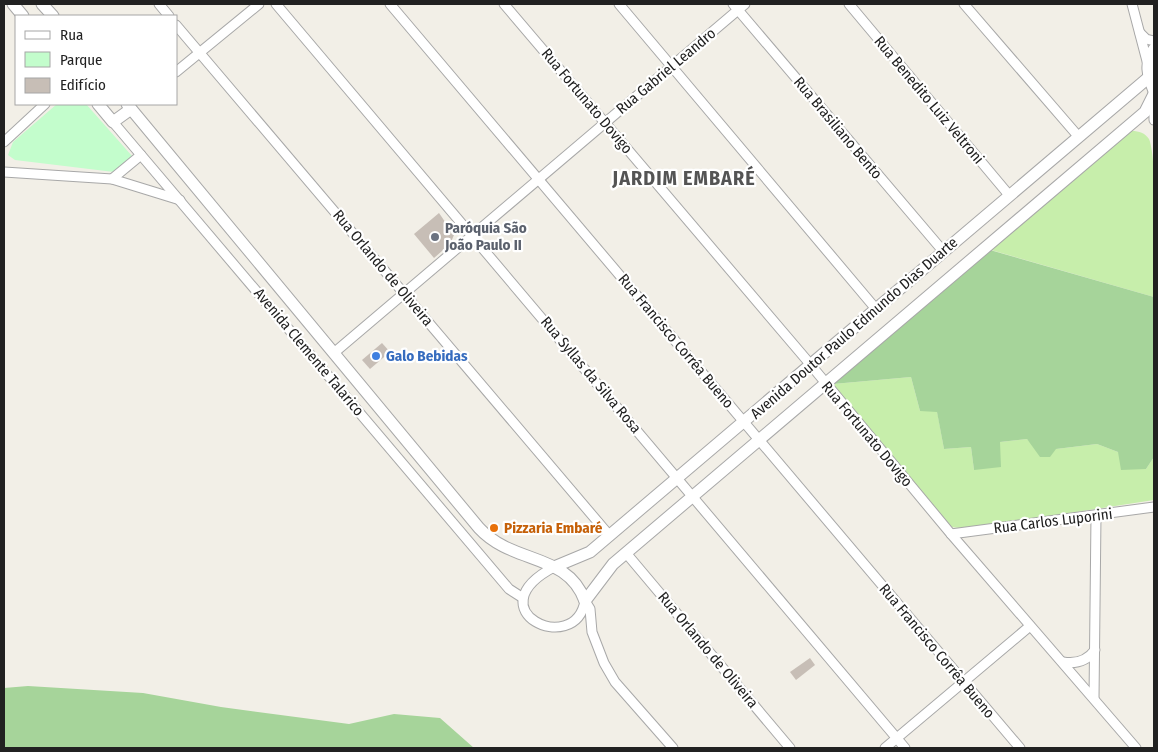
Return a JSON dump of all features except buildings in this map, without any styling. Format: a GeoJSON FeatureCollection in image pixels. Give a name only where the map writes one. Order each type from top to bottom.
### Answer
{"type":"FeatureCollection","features":[{"type":"Feature","properties":{"kind":"street"},"geometry":{"type":"LineString","coordinates":[[13,4],[22,15]]}},
{"type":"Feature","properties":{"kind":"street"},"geometry":{"type":"LineString","coordinates":[[42,4],[52,15]]}},
{"type":"Feature","properties":{"kind":"street"},"geometry":{"type":"LineString","coordinates":[[159,4],[168,15]]}},
{"type":"Feature","properties":{"kind":"street"},"geometry":{"type":"LineString","coordinates":[[178,70],[259,4]]}},
{"type":"Feature","properties":{"kind":"street","name":"Rua Syllas da Silva Rosa"},"geometry":{"type":"LineString","coordinates":[[276,4],[905,748]]}},
{"type":"Feature","properties":{"kind":"street","name":"Rua Francisco Corrêa Bueno"},"geometry":{"type":"LineString","coordinates":[[390,4],[744,422],[758,441],[1020,748]]}},
{"type":"Feature","properties":{"kind":"street","name":"Rua Fortunato Dovigo"},"geometry":{"type":"LineString","coordinates":[[504,4],[810,364],[951,534],[1136,748]]}},
{"type":"Feature","properties":{"kind":"street"},"geometry":{"type":"LineString","coordinates":[[620,4],[876,309]]}},
{"type":"Feature","properties":{"kind":"street","name":"Rua Benedito Luiz Veltroni"},"geometry":{"type":"LineString","coordinates":[[849,4],[1008,195]]}},
{"type":"Feature","properties":{"kind":"street"},"geometry":{"type":"LineString","coordinates":[[964,4],[1078,136]]}},
{"type":"Feature","properties":{"kind":"street"},"geometry":{"type":"LineString","coordinates":[[1132,4],[1148,61],[1148,78],[1154,94],[1152,106],[1154,120]]}},
{"type":"Feature","properties":{"kind":"street","name":"Rua Gabriel Leandro"},"geometry":{"type":"LineString","coordinates":[[335,352],[403,292],[540,180],[739,6]]}},
{"type":"Feature","properties":{"kind":"street","name":"Rua Brasiliano Bento"},"geometry":{"type":"LineString","coordinates":[[739,6],[943,251]]}},
{"type":"Feature","properties":{"kind":"street","name":"Rua Orlando de Oliveira"},"geometry":{"type":"LineString","coordinates":[[178,27],[609,535]]}},
{"type":"Feature","properties":{"kind":"street"},"geometry":{"type":"LineString","coordinates":[[1139,33],[1146,39],[1154,41]]}},
{"type":"Feature","properties":{"kind":"street"},"geometry":{"type":"LineString","coordinates":[[1148,61],[1154,49]]}},
{"type":"Feature","properties":{"kind":"street","name":"Avenida Doutor Paulo Edmundo Dias Duarte"},"geometry":{"type":"LineString","coordinates":[[554,567],[590,552],[1148,78]]}},
{"type":"Feature","properties":{"kind":"street","name":"Avenida Doutor Paulo Edmundo Dias Duarte"},"geometry":{"type":"LineString","coordinates":[[586,601],[613,564],[692,495],[826,385],[1145,112],[1154,94]]}},
{"type":"Feature","properties":{"kind":"street"},"geometry":{"type":"LineString","coordinates":[[4,142],[44,105]]}},
{"type":"Feature","properties":{"kind":"street","name":"Avenida Clemente Talarico"},"geometry":{"type":"LineString","coordinates":[[99,105],[509,589],[523,598],[523,606],[529,617],[538,625],[550,628],[562,626],[573,620],[582,611],[586,601]]}},
{"type":"Feature","properties":{"kind":"street"},"geometry":{"type":"LineString","coordinates":[[113,122],[132,105]]}},
{"type":"Feature","properties":{"kind":"street","name":"Avenida Clemente Talarico"},"geometry":{"type":"LineString","coordinates":[[132,105],[487,536],[505,549],[554,567],[575,581],[590,608],[592,632],[604,663],[615,682],[673,748]]}},
{"type":"Feature","properties":{"kind":"street"},"geometry":{"type":"LineString","coordinates":[[112,179],[141,154]]}},
{"type":"Feature","properties":{"kind":"street"},"geometry":{"type":"LineString","coordinates":[[4,172],[112,179],[181,200]]}},
{"type":"Feature","properties":{"kind":"street","name":"Rua Carlos Luporini"},"geometry":{"type":"LineString","coordinates":[[951,534],[1154,507]]}},
{"type":"Feature","properties":{"kind":"street"},"geometry":{"type":"LineString","coordinates":[[1094,698],[1096,516]]}},
{"type":"Feature","properties":{"kind":"street","name":"Rua Orlando de Oliveira"},"geometry":{"type":"LineString","coordinates":[[626,553],[790,748]]}},
{"type":"Feature","properties":{"kind":"street"},"geometry":{"type":"LineString","coordinates":[[523,598],[532,581],[554,567]]}},
{"type":"Feature","properties":{"kind":"street"},"geometry":{"type":"LineString","coordinates":[[885,748],[962,681],[1030,626]]}},
{"type":"Feature","properties":{"kind":"street"},"geometry":{"type":"LineString","coordinates":[[1062,662],[1070,663],[1085,659],[1095,650]]}},
{"type":"Feature","properties":{"kind":"green space"},"geometry":{"type":"Polygon","coordinates":[[[56,105],[87,105],[132,156],[114,172],[15,160],[8,155],[13,142],[56,105]]]}},
{"type":"Feature","properties":{"kind":"green space"},"geometry":{"type":"Polygon","coordinates":[[[1126,132],[1142,133],[1149,139],[1152,151],[1155,190],[1154,297],[991,250],[1126,132]]]}},
{"type":"Feature","properties":{"kind":"green space"},"geometry":{"type":"Polygon","coordinates":[[[990,250],[1154,297],[1154,457],[1146,469],[1121,470],[1118,452],[1097,444],[1056,449],[1050,457],[1040,457],[1027,439],[1000,442],[1001,467],[974,470],[971,447],[944,449],[937,412],[920,411],[911,377],[833,384],[990,250]]]}},
{"type":"Feature","properties":{"kind":"green space"},"geometry":{"type":"Polygon","coordinates":[[[911,377],[920,411],[937,411],[944,449],[971,447],[974,470],[1000,442],[1027,439],[1035,447],[1056,449],[1097,444],[1118,452],[1146,469],[1154,457],[1154,500],[966,529],[952,527],[945,522],[833,384],[911,377]]]}},
{"type":"Feature","properties":{"kind":"green space"},"geometry":{"type":"Polygon","coordinates":[[[28,686],[143,693],[221,707],[349,724],[394,714],[440,718],[474,748],[4,748],[4,688],[28,686]]]}},
{"type":"Feature","properties":{"kind":"place","name":"Paróquia São João Paulo II"},"geometry":{"type":"Point","coordinates":[435,237]}},
{"type":"Feature","properties":{"kind":"place","name":"Galo Bebidas"},"geometry":{"type":"Point","coordinates":[376,356]}},
{"type":"Feature","properties":{"kind":"place","name":"Pizzaria Embaré"},"geometry":{"type":"Point","coordinates":[494,528]}},
{"type":"Feature","properties":{"kind":"district","name":"JARDIM EMBARÉ"},"geometry":{"type":"Point","coordinates":[684,178]}}]}
